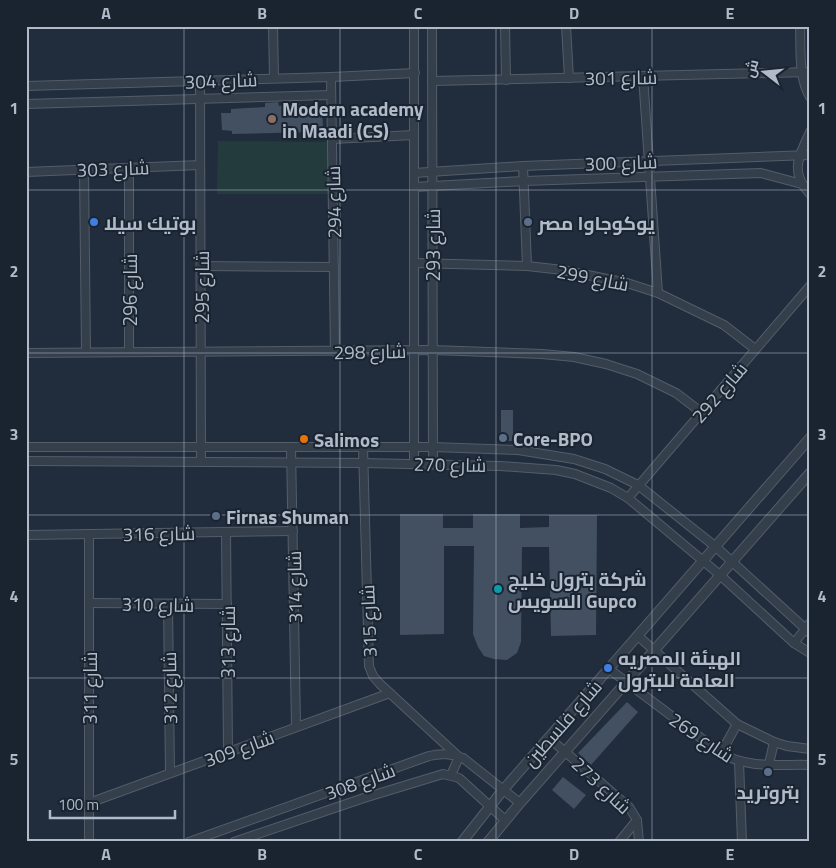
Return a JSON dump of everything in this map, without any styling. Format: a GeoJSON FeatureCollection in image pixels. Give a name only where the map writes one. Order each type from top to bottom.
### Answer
{"type":"FeatureCollection","features":[{"type":"Feature","properties":{"kind":"street"},"geometry":{"type":"LineString","coordinates":[[273,26],[274,78]]}},
{"type":"Feature","properties":{"kind":"street","name":"شارع 293"},"geometry":{"type":"LineString","coordinates":[[414,26],[414,464]]}},
{"type":"Feature","properties":{"kind":"street","name":"شارع 293"},"geometry":{"type":"LineString","coordinates":[[432,26],[433,464]]}},
{"type":"Feature","properties":{"kind":"street"},"geometry":{"type":"LineString","coordinates":[[506,26],[506,80]]}},
{"type":"Feature","properties":{"kind":"street"},"geometry":{"type":"LineString","coordinates":[[566,26],[569,78]]}},
{"type":"Feature","properties":{"kind":"street"},"geometry":{"type":"LineString","coordinates":[[800,26],[806,72],[804,83],[810,97]]}},
{"type":"Feature","properties":{"kind":"street","name":"شارع 301"},"geometry":{"type":"LineString","coordinates":[[432,82],[806,72]]}},
{"type":"Feature","properties":{"kind":"street","name":"شارع 304"},"geometry":{"type":"LineString","coordinates":[[26,86],[200,82],[415,73]]}},
{"type":"Feature","properties":{"kind":"street"},"geometry":{"type":"LineString","coordinates":[[643,76],[658,293]]}},
{"type":"Feature","properties":{"kind":"street","name":"شارع 294"},"geometry":{"type":"LineString","coordinates":[[331,77],[335,352]]}},
{"type":"Feature","properties":{"kind":"street","name":"شارع 295"},"geometry":{"type":"LineString","coordinates":[[200,82],[202,462]]}},
{"type":"Feature","properties":{"kind":"street","name":"شارع 304"},"geometry":{"type":"LineString","coordinates":[[26,104],[331,95]]}},
{"type":"Feature","properties":{"kind":"street"},"geometry":{"type":"LineString","coordinates":[[810,132],[797,162],[797,173],[802,184],[810,194]]}},
{"type":"Feature","properties":{"kind":"street"},"geometry":{"type":"LineString","coordinates":[[332,139],[414,135]]}},
{"type":"Feature","properties":{"kind":"street","name":"شارع 300"},"geometry":{"type":"LineString","coordinates":[[414,173],[523,166],[810,155]]}},
{"type":"Feature","properties":{"kind":"street","name":"شارع 303"},"geometry":{"type":"LineString","coordinates":[[26,172],[200,165]]}},
{"type":"Feature","properties":{"kind":"street"},"geometry":{"type":"LineString","coordinates":[[523,166],[527,266]]}},
{"type":"Feature","properties":{"kind":"street","name":"شارع 296"},"geometry":{"type":"LineString","coordinates":[[129,168],[129,352]]}},
{"type":"Feature","properties":{"kind":"street"},"geometry":{"type":"LineString","coordinates":[[84,170],[86,352]]}},
{"type":"Feature","properties":{"kind":"street","name":"شارع 300"},"geometry":{"type":"LineString","coordinates":[[414,187],[524,181],[761,174],[802,184]]}},
{"type":"Feature","properties":{"kind":"street","name":"شارع 299"},"geometry":{"type":"LineString","coordinates":[[414,263],[527,266],[595,275],[658,293],[724,325],[755,349]]}},
{"type":"Feature","properties":{"kind":"street"},"geometry":{"type":"LineString","coordinates":[[201,266],[334,267]]}},
{"type":"Feature","properties":{"kind":"street","name":"شارع 292"},"geometry":{"type":"LineString","coordinates":[[628,498],[810,286]]}},
{"type":"Feature","properties":{"kind":"street","name":"شارع 298"},"geometry":{"type":"LineString","coordinates":[[26,353],[432,350],[542,354],[574,357],[606,364],[637,374],[672,391],[701,412]]}},
{"type":"Feature","properties":{"kind":"street"},"geometry":{"type":"LineString","coordinates":[[716,546],[810,438]]}},
{"type":"Feature","properties":{"kind":"street","name":"شارع 270"},"geometry":{"type":"LineString","coordinates":[[26,447],[414,447],[500,449],[537,452],[574,459],[605,469],[638,485],[716,546],[808,628]]}},
{"type":"Feature","properties":{"kind":"street","name":"شارع 314"},"geometry":{"type":"LineString","coordinates":[[291,447],[296,727]]}},
{"type":"Feature","properties":{"kind":"street","name":"شارع 315"},"geometry":{"type":"LineString","coordinates":[[363,447],[369,666],[373,676],[459,757]]}},
{"type":"Feature","properties":{"kind":"street"},"geometry":{"type":"LineString","coordinates":[[500,449],[500,466]]}},
{"type":"Feature","properties":{"kind":"street","name":"شارع 270"},"geometry":{"type":"LineString","coordinates":[[26,461],[433,464],[500,466],[556,470],[575,474],[611,488],[628,498],[703,560],[794,643],[810,653]]}},
{"type":"Feature","properties":{"kind":"street"},"geometry":{"type":"LineString","coordinates":[[732,561],[810,473]]}},
{"type":"Feature","properties":{"kind":"street","name":"شارع 316"},"geometry":{"type":"LineString","coordinates":[[26,536],[293,531]]}},
{"type":"Feature","properties":{"kind":"street","name":"شارع 313"},"geometry":{"type":"LineString","coordinates":[[226,532],[228,752]]}},
{"type":"Feature","properties":{"kind":"street","name":"شارع 311"},"geometry":{"type":"LineString","coordinates":[[89,534],[89,842]]}},
{"type":"Feature","properties":{"kind":"street","name":"شارع فلسطين"},"geometry":{"type":"LineString","coordinates":[[462,842],[503,790],[716,546]]}},
{"type":"Feature","properties":{"kind":"street","name":"شارع فلسطين"},"geometry":{"type":"LineString","coordinates":[[488,842],[505,820],[732,561]]}},
{"type":"Feature","properties":{"kind":"street","name":"شارع 310"},"geometry":{"type":"LineString","coordinates":[[89,603],[227,604]]}},
{"type":"Feature","properties":{"kind":"street","name":"شارع 312"},"geometry":{"type":"LineString","coordinates":[[168,604],[170,773]]}},
{"type":"Feature","properties":{"kind":"street"},"geometry":{"type":"LineString","coordinates":[[794,643],[808,628]]}},
{"type":"Feature","properties":{"kind":"street","name":"شارع 269"},"geometry":{"type":"LineString","coordinates":[[638,636],[745,730],[787,746],[810,749]]}},
{"type":"Feature","properties":{"kind":"street","name":"شارع 269"},"geometry":{"type":"LineString","coordinates":[[609,669],[721,754],[739,762],[810,765]]}},
{"type":"Feature","properties":{"kind":"street","name":"شارع 309"},"geometry":{"type":"LineString","coordinates":[[89,802],[390,693]]}},
{"type":"Feature","properties":{"kind":"street"},"geometry":{"type":"LineString","coordinates":[[721,754],[737,724]]}},
{"type":"Feature","properties":{"kind":"street","name":"شارع 273"},"geometry":{"type":"LineString","coordinates":[[549,738],[629,807],[637,820],[640,842]]}},
{"type":"Feature","properties":{"kind":"street"},"geometry":{"type":"LineString","coordinates":[[769,764],[774,742]]}},
{"type":"Feature","properties":{"kind":"street","name":"شارع 308"},"geometry":{"type":"LineString","coordinates":[[189,842],[429,756],[440,754],[452,754],[473,765],[520,803]]}},
{"type":"Feature","properties":{"kind":"street"},"geometry":{"type":"LineString","coordinates":[[459,757],[451,775],[466,784],[505,820]]}},
{"type":"Feature","properties":{"kind":"street"},"geometry":{"type":"LineString","coordinates":[[739,762],[742,842]]}},
{"type":"Feature","properties":{"kind":"street","name":"شارع 308"},"geometry":{"type":"LineString","coordinates":[[234,842],[435,776],[451,775]]}},
{"type":"Feature","properties":{"kind":"street"},"geometry":{"type":"LineString","coordinates":[[359,782],[364,798]]}},
{"type":"Feature","properties":{"kind":"street"},"geometry":{"type":"LineString","coordinates":[[297,804],[302,819]]}},
{"type":"Feature","properties":{"kind":"street"},"geometry":{"type":"LineString","coordinates":[[619,842],[637,820]]}},
{"type":"Feature","properties":{"kind":"street"},"geometry":{"type":"LineString","coordinates":[[242,823],[246,838]]}},
{"type":"Feature","properties":{"kind":"green space"},"geometry":{"type":"Polygon","coordinates":[[[218,141],[328,142],[328,194],[217,194],[218,141]]]}},
{"type":"Feature","properties":{"kind":"building"},"geometry":{"type":"Polygon","coordinates":[[[278,102],[279,106],[307,104],[307,107],[311,107],[312,110],[322,110],[323,127],[313,128],[313,132],[232,134],[232,131],[222,130],[221,113],[231,113],[231,109],[265,107],[265,103],[278,102]]]}},
{"type":"Feature","properties":{"kind":"building"},"geometry":{"type":"Polygon","coordinates":[[[501,410],[513,410],[513,441],[501,441],[501,410]]]}},
{"type":"Feature","properties":{"kind":"building","name":"شركة بترول خليج السويس Gupco"},"geometry":{"type":"Polygon","coordinates":[[[400,514],[443,514],[443,528],[473,528],[473,514],[520,514],[520,528],[549,527],[549,515],[597,515],[596,635],[551,636],[549,547],[522,547],[521,642],[517,653],[507,660],[484,656],[473,634],[474,546],[444,546],[444,634],[400,635],[400,514]]]}},
{"type":"Feature","properties":{"kind":"building"},"geometry":{"type":"Polygon","coordinates":[[[627,702],[638,712],[591,765],[578,753],[627,702]]]}},
{"type":"Feature","properties":{"kind":"building"},"geometry":{"type":"Polygon","coordinates":[[[563,777],[586,795],[574,809],[552,790],[563,777]]]}},
{"type":"Feature","properties":{"kind":"place","name":"Modern academy in Maadi (CS)"},"geometry":{"type":"Point","coordinates":[272,119]}},
{"type":"Feature","properties":{"kind":"place","name":"بوتيك سيلا"},"geometry":{"type":"Point","coordinates":[94,222]}},
{"type":"Feature","properties":{"kind":"place","name":"يوكوجاوا مصر"},"geometry":{"type":"Point","coordinates":[528,222]}},
{"type":"Feature","properties":{"kind":"place","name":"Core-BPO"},"geometry":{"type":"Point","coordinates":[503,438]}},
{"type":"Feature","properties":{"kind":"place","name":"Salimos"},"geometry":{"type":"Point","coordinates":[304,439]}},
{"type":"Feature","properties":{"kind":"place","name":"Firnas Shuman"},"geometry":{"type":"Point","coordinates":[216,516]}},
{"type":"Feature","properties":{"kind":"place","name":"شركة بترول خليج السويس Gupco"},"geometry":{"type":"Point","coordinates":[498,589]}},
{"type":"Feature","properties":{"kind":"place","name":"الهيئة المصريه العامة للبترول"},"geometry":{"type":"Point","coordinates":[608,668]}},
{"type":"Feature","properties":{"kind":"place","name":"بتروتريد"},"geometry":{"type":"Point","coordinates":[768,772]}}]}
